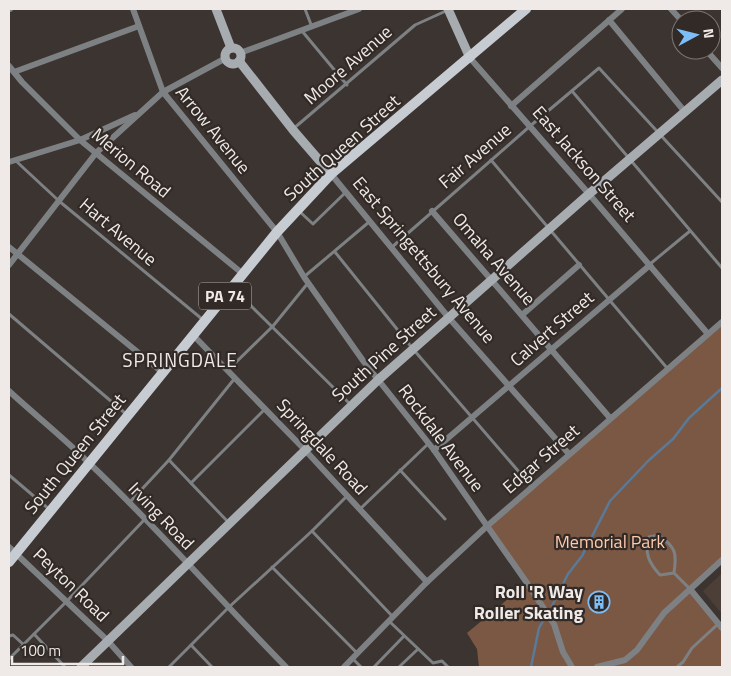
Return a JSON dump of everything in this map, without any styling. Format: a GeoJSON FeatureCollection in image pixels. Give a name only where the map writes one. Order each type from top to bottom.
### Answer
{"type":"FeatureCollection","features":[{"type":"Feature","properties":{"kind":"main road","name":"South Queen Street"},"geometry":{"type":"LineString","coordinates":[[9,562],[13,550],[51,510],[88,462],[297,209],[331,174],[526,9]]}},
{"type":"Feature","properties":{"kind":"street","name":"Arrow Avenue"},"geometry":{"type":"LineString","coordinates":[[133,9],[163,92],[277,232]]}},
{"type":"Feature","properties":{"kind":"street"},"geometry":{"type":"LineString","coordinates":[[216,9],[231,48],[227,51],[226,58]]}},
{"type":"Feature","properties":{"kind":"street"},"geometry":{"type":"LineString","coordinates":[[226,58],[231,63],[240,57],[359,9]]}},
{"type":"Feature","properties":{"kind":"street","name":"East Jackson Street"},"geometry":{"type":"LineString","coordinates":[[448,9],[470,58],[650,264],[708,334]]}},
{"type":"Feature","properties":{"kind":"street"},"geometry":{"type":"LineString","coordinates":[[511,106],[622,9]]}},
{"type":"Feature","properties":{"kind":"street"},"geometry":{"type":"LineString","coordinates":[[609,20],[685,112]]}},
{"type":"Feature","properties":{"kind":"street"},"geometry":{"type":"LineString","coordinates":[[14,72],[139,26]]}},
{"type":"Feature","properties":{"kind":"street","name":"East Springettsbury Avenue"},"geometry":{"type":"LineString","coordinates":[[231,48],[237,49],[240,57],[293,130],[369,222],[449,318],[569,454]]}},
{"type":"Feature","properties":{"kind":"street"},"geometry":{"type":"LineString","coordinates":[[9,265],[96,153],[163,92],[226,58]]}},
{"type":"Feature","properties":{"kind":"street","name":"Merion Road"},"geometry":{"type":"LineString","coordinates":[[9,66],[80,140],[243,274]]}},
{"type":"Feature","properties":{"kind":"street","name":"South Pine Street"},"geometry":{"type":"LineString","coordinates":[[81,667],[350,405],[589,194],[722,80]]}},
{"type":"Feature","properties":{"kind":"street"},"geometry":{"type":"LineString","coordinates":[[12,162],[80,140],[141,112]]}},
{"type":"Feature","properties":{"kind":"street","name":"Omaha Avenue"},"geometry":{"type":"LineString","coordinates":[[432,212],[610,418]]}},
{"type":"Feature","properties":{"kind":"street","name":"Rockdale Avenue"},"geometry":{"type":"LineString","coordinates":[[277,232],[308,283],[378,380],[434,450],[486,527],[527,583],[554,624],[563,652],[572,667]]}},
{"type":"Feature","properties":{"kind":"street"},"geometry":{"type":"LineString","coordinates":[[9,247],[162,372]]}},
{"type":"Feature","properties":{"kind":"street"},"geometry":{"type":"LineString","coordinates":[[522,315],[579,264]]}},
{"type":"Feature","properties":{"kind":"street","name":"Calvert Street"},"geometry":{"type":"LineString","coordinates":[[434,450],[650,264]]}},
{"type":"Feature","properties":{"kind":"street","name":"Edgar Street"},"geometry":{"type":"LineString","coordinates":[[344,667],[427,582],[486,527],[722,322]]}},
{"type":"Feature","properties":{"kind":"street","name":"Springdale Road"},"geometry":{"type":"LineString","coordinates":[[193,334],[305,450],[427,582]]}},
{"type":"Feature","properties":{"kind":"street","name":"Irving Road"},"geometry":{"type":"LineString","coordinates":[[9,391],[88,462],[286,667]]}},
{"type":"Feature","properties":{"kind":"street","name":"Peyton Road"},"geometry":{"type":"LineString","coordinates":[[13,550],[107,640],[131,667]]}},
{"type":"Feature","properties":{"kind":"street"},"geometry":{"type":"LineString","coordinates":[[597,667],[625,660],[638,650],[664,613],[722,562]]}},
{"type":"Feature","properties":{"kind":"street"},"geometry":{"type":"LineString","coordinates":[[690,589],[720,626]]}},
{"type":"Feature","properties":{"kind":"lane"},"geometry":{"type":"LineString","coordinates":[[305,9],[312,27]]}},
{"type":"Feature","properties":{"kind":"lane","name":"Moore Avenue"},"geometry":{"type":"LineString","coordinates":[[293,130],[415,25],[448,9]]}},
{"type":"Feature","properties":{"kind":"lane"},"geometry":{"type":"LineString","coordinates":[[302,31],[347,85]]}},
{"type":"Feature","properties":{"kind":"lane","name":"Fair Avenue"},"geometry":{"type":"LineString","coordinates":[[391,248],[599,68],[722,201]]}},
{"type":"Feature","properties":{"kind":"lane"},"geometry":{"type":"LineString","coordinates":[[572,91],[722,268]]}},
{"type":"Feature","properties":{"kind":"lane"},"geometry":{"type":"LineString","coordinates":[[491,160],[667,368]]}},
{"type":"Feature","properties":{"kind":"lane","name":"Hart Avenue"},"geometry":{"type":"LineString","coordinates":[[12,162],[204,321]]}},
{"type":"Feature","properties":{"kind":"lane"},"geometry":{"type":"LineString","coordinates":[[297,209],[314,224],[346,192]]}},
{"type":"Feature","properties":{"kind":"lane"},"geometry":{"type":"LineString","coordinates":[[304,277],[369,222]]}},
{"type":"Feature","properties":{"kind":"lane","name":"Calvert Street"},"geometry":{"type":"LineString","coordinates":[[650,264],[690,231]]}},
{"type":"Feature","properties":{"kind":"lane"},"geometry":{"type":"LineString","coordinates":[[335,252],[413,349],[532,487]]}},
{"type":"Feature","properties":{"kind":"lane"},"geometry":{"type":"LineString","coordinates":[[228,370],[273,326],[308,283]]}},
{"type":"Feature","properties":{"kind":"lane"},"geometry":{"type":"LineString","coordinates":[[233,287],[350,405]]}},
{"type":"Feature","properties":{"kind":"lane"},"geometry":{"type":"LineString","coordinates":[[9,314],[127,415]]}},
{"type":"Feature","properties":{"kind":"lane"},"geometry":{"type":"LineString","coordinates":[[128,503],[169,460],[235,378]]}},
{"type":"Feature","properties":{"kind":"lane"},"geometry":{"type":"LineString","coordinates":[[191,483],[265,408]]}},
{"type":"Feature","properties":{"kind":"lane"},"geometry":{"type":"LineString","coordinates":[[360,509],[428,444]]}},
{"type":"Feature","properties":{"kind":"lane"},"geometry":{"type":"LineString","coordinates":[[169,460],[229,523]]}},
{"type":"Feature","properties":{"kind":"lane"},"geometry":{"type":"LineString","coordinates":[[400,470],[445,519]]}},
{"type":"Feature","properties":{"kind":"lane"},"geometry":{"type":"LineString","coordinates":[[9,475],[51,510]]}},
{"type":"Feature","properties":{"kind":"lane"},"geometry":{"type":"LineString","coordinates":[[169,667],[228,608],[312,531],[347,495]]}},
{"type":"Feature","properties":{"kind":"lane"},"geometry":{"type":"LineString","coordinates":[[9,659],[67,602],[145,519]]}},
{"type":"Feature","properties":{"kind":"lane"},"geometry":{"type":"LineString","coordinates":[[312,531],[404,636],[433,663],[442,661],[448,667]]}},
{"type":"Feature","properties":{"kind":"lane"},"geometry":{"type":"LineString","coordinates":[[674,573],[676,560],[674,549],[659,536],[649,537],[646,546],[647,556],[654,568],[660,574],[674,573],[690,589]]}},
{"type":"Feature","properties":{"kind":"lane"},"geometry":{"type":"LineString","coordinates":[[272,567],[355,656],[361,667]]}},
{"type":"Feature","properties":{"kind":"lane"},"geometry":{"type":"LineString","coordinates":[[677,667],[683,662],[692,648],[720,626]]}},
{"type":"Feature","properties":{"kind":"lane"},"geometry":{"type":"LineString","coordinates":[[34,634],[66,667]]}},
{"type":"Feature","properties":{"kind":"lane"},"geometry":{"type":"LineString","coordinates":[[9,636],[13,636],[24,645]]}},
{"type":"Feature","properties":{"kind":"lane"},"geometry":{"type":"LineString","coordinates":[[374,667],[404,636]]}},
{"type":"Feature","properties":{"kind":"lane"},"geometry":{"type":"LineString","coordinates":[[191,645],[212,667]]}},
{"type":"Feature","properties":{"kind":"lane"},"geometry":{"type":"LineString","coordinates":[[400,667],[418,649]]}},
{"type":"Feature","properties":{"kind":"shaded area"},"geometry":{"type":"Polygon","coordinates":[[[722,573],[722,614],[703,591],[722,573]]]}},
{"type":"Feature","properties":{"kind":"green space","name":"Memorial Park"},"geometry":{"type":"Polygon","coordinates":[[[722,322],[722,560],[690,589],[722,628],[722,667],[479,667],[477,649],[467,633],[527,583],[486,527],[722,322]]]}},
{"type":"Feature","properties":{"kind":"waterway"},"geometry":{"type":"LineString","coordinates":[[552,606],[568,574],[582,556],[610,501],[649,460],[673,439],[689,418],[722,388]]}},
{"type":"Feature","properties":{"kind":"waterway"},"geometry":{"type":"LineString","coordinates":[[531,667],[539,628],[543,621]]}},
{"type":"Feature","properties":{"kind":"place","name":"Roll 'R Way Roller Skating"},"geometry":{"type":"Point","coordinates":[599,602]}},
{"type":"Feature","properties":{"kind":"district","name":"SPRINGDALE"},"geometry":{"type":"Point","coordinates":[180,360]}}]}
